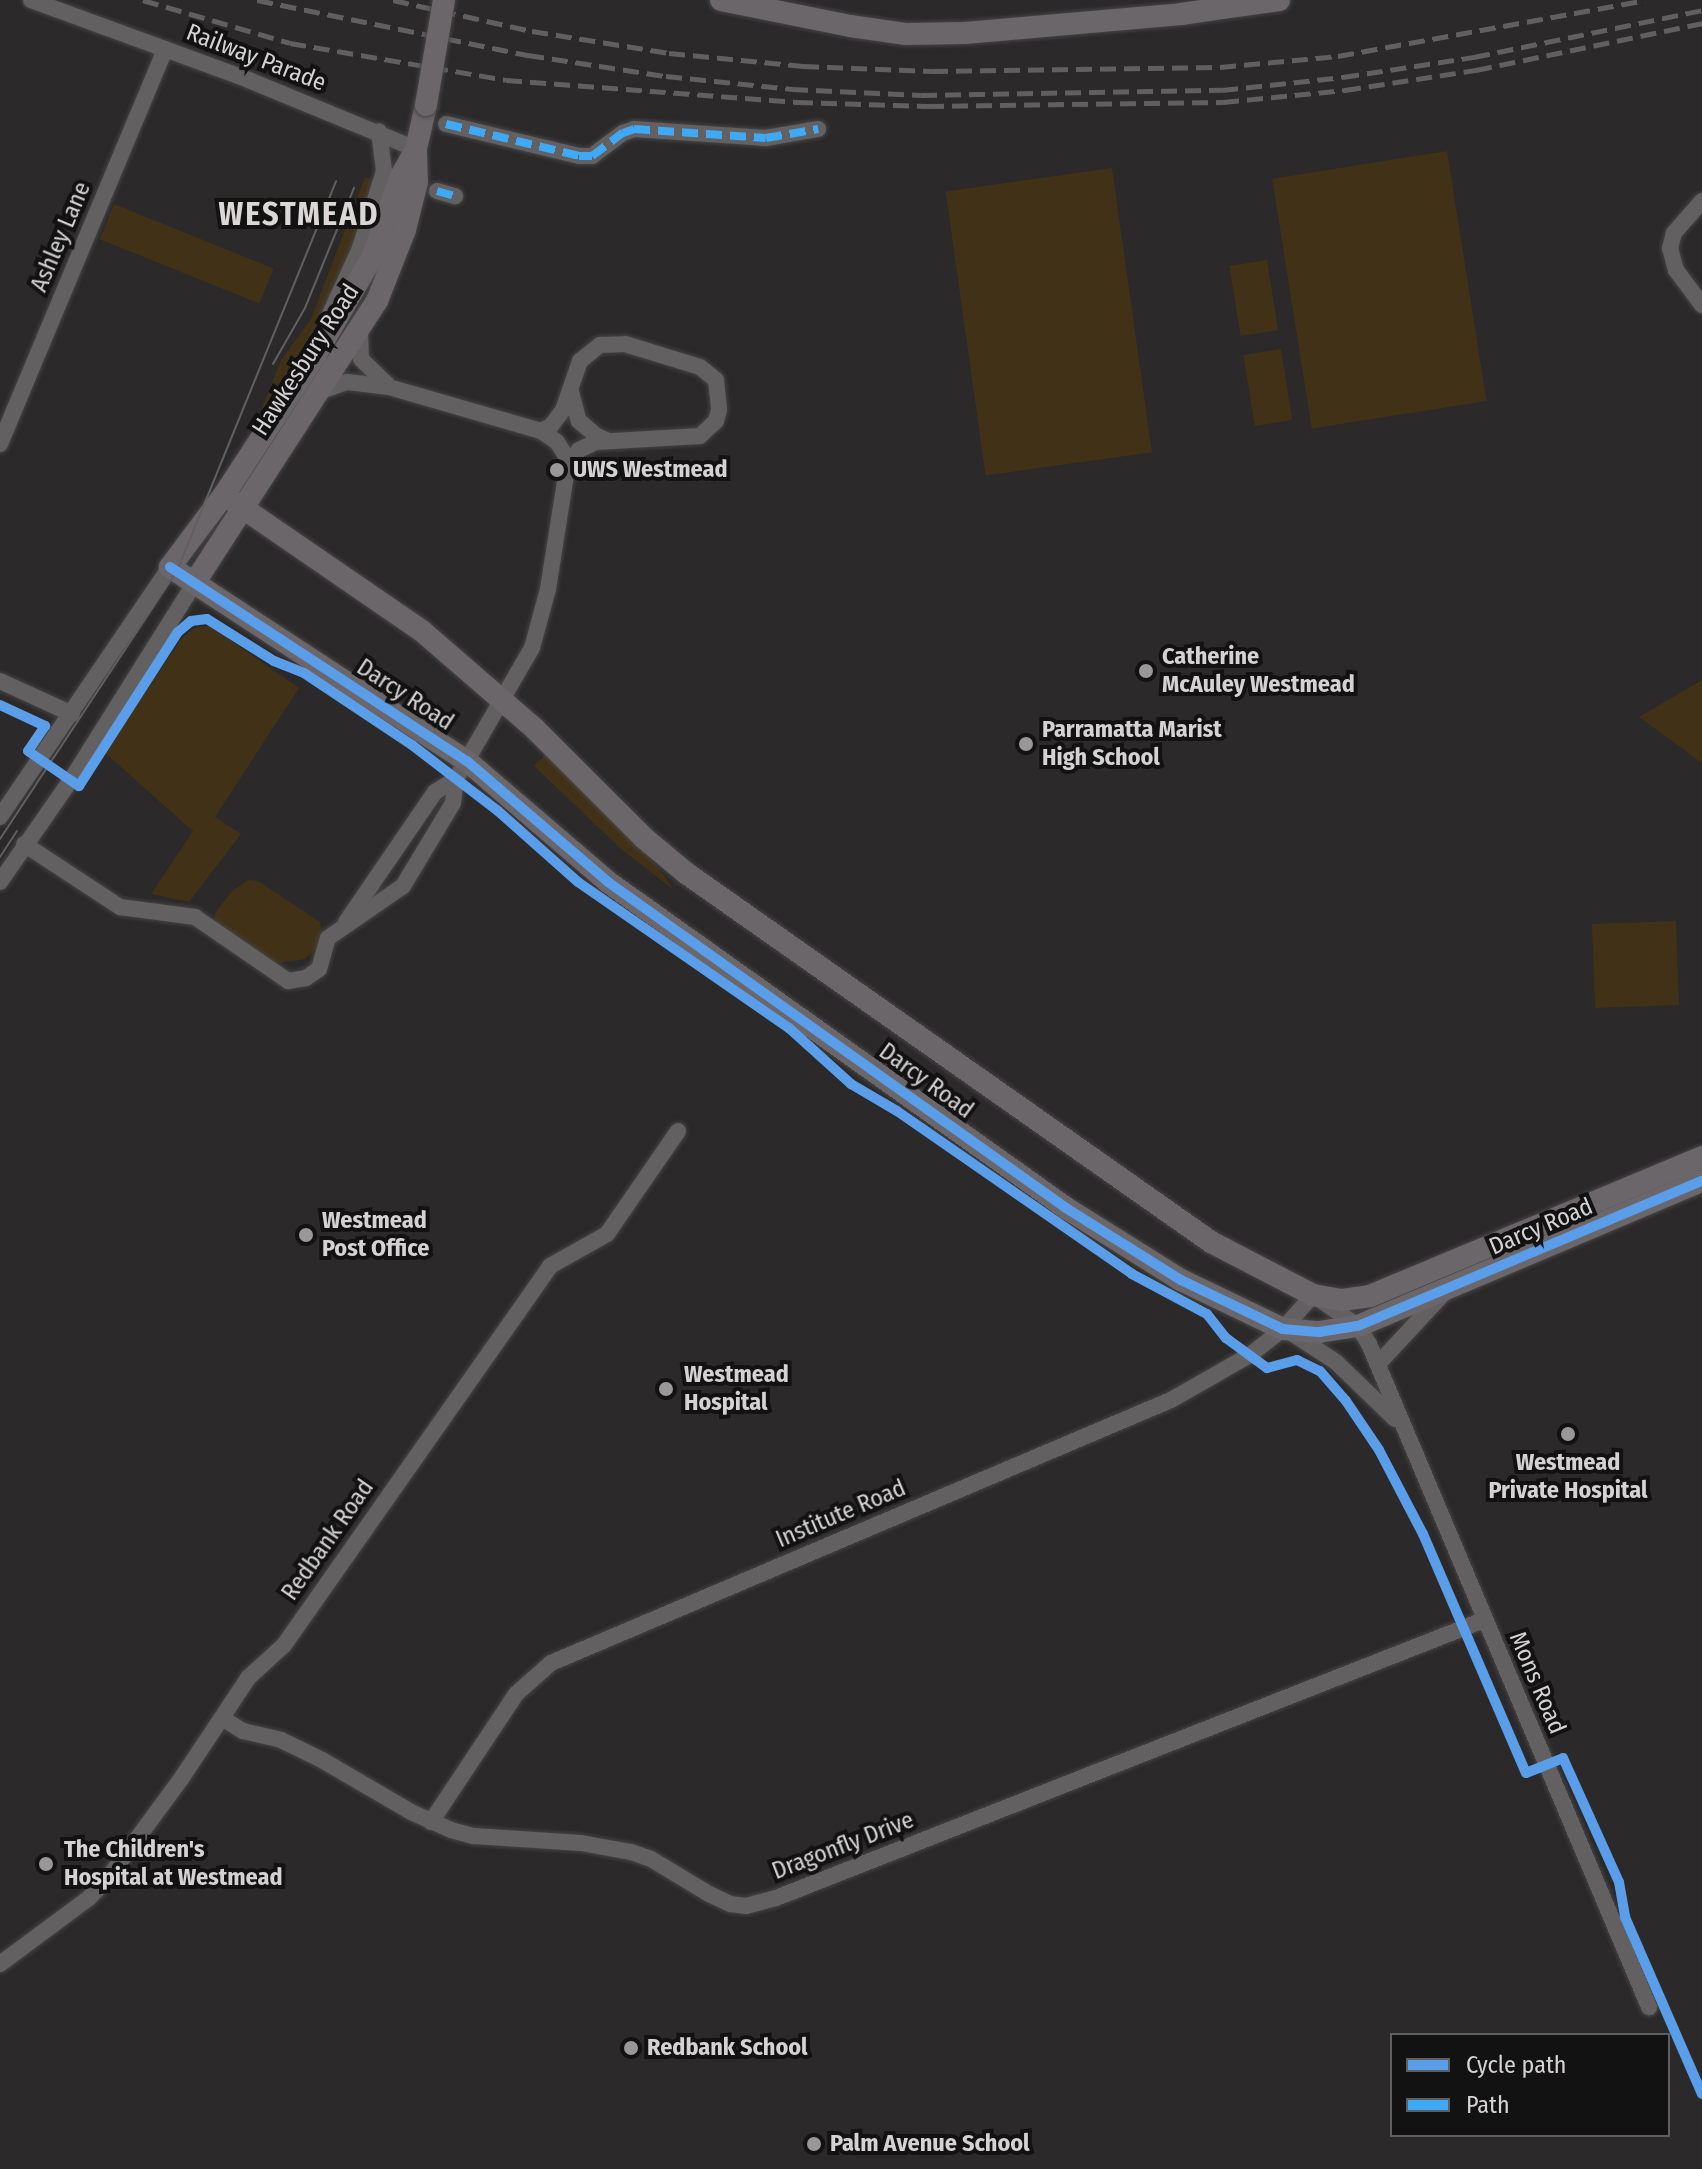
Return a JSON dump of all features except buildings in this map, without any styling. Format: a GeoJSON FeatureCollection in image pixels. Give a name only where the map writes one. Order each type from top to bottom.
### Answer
{"type":"FeatureCollection","features":[{"type":"Feature","properties":{"kind":"street","name":"Railway Parade"},"geometry":{"type":"LineString","coordinates":[[31,0],[379,131],[416,149]]}},
{"type":"Feature","properties":{"kind":"street","name":"Hawkesbury Road"},"geometry":{"type":"LineString","coordinates":[[0,817],[170,567],[233,501],[321,391],[360,331],[392,268],[405,230],[417,182],[416,149],[444,0]]}},
{"type":"Feature","properties":{"kind":"street"},"geometry":{"type":"LineString","coordinates":[[721,0],[773,12],[906,34],[965,33],[1181,14],[1279,0]]}},
{"type":"Feature","properties":{"kind":"street","name":"Ashley Lane"},"geometry":{"type":"LineString","coordinates":[[0,444],[165,49]]}},
{"type":"Feature","properties":{"kind":"street"},"geometry":{"type":"LineString","coordinates":[[446,124],[579,156],[592,156],[623,133],[634,129],[766,138],[818,129]]}},
{"type":"Feature","properties":{"kind":"street","name":"Hawkesbury Road"},"geometry":{"type":"LineString","coordinates":[[315,356],[334,301],[360,248],[384,171],[379,131]]}},
{"type":"Feature","properties":{"kind":"street","name":"Hawkesbury Road"},"geometry":{"type":"LineString","coordinates":[[0,882],[71,780],[195,582],[233,501],[373,256],[401,176],[416,149]]}},
{"type":"Feature","properties":{"kind":"street"},"geometry":{"type":"LineString","coordinates":[[437,191],[455,196]]}},
{"type":"Feature","properties":{"kind":"street"},"geometry":{"type":"LineString","coordinates":[[1702,201],[1674,233],[1670,248],[1676,270],[1702,305]]}},
{"type":"Feature","properties":{"kind":"street"},"geometry":{"type":"LineString","coordinates":[[360,331],[361,359],[389,387]]}},
{"type":"Feature","properties":{"kind":"street"},"geometry":{"type":"LineString","coordinates":[[541,431],[558,419],[580,361],[588,351],[612,343],[700,367],[716,380],[719,410],[716,421],[700,436],[608,441],[585,446],[567,466]]}},
{"type":"Feature","properties":{"kind":"street"},"geometry":{"type":"LineString","coordinates":[[24,844],[120,907],[195,917],[288,981],[306,978],[319,969],[328,938],[403,886],[453,803],[462,770],[532,648],[541,620],[567,466],[562,448],[541,431],[389,387],[347,382],[321,391]]}},
{"type":"Feature","properties":{"kind":"street"},"geometry":{"type":"LineString","coordinates":[[570,388],[579,421],[608,441]]}},
{"type":"Feature","properties":{"kind":"street","name":"Darcy Road"},"geometry":{"type":"LineString","coordinates":[[233,501],[410,622],[503,700],[635,830],[686,873],[1211,1242],[1313,1295],[1342,1300],[1370,1296],[1702,1157]]}},
{"type":"Feature","properties":{"kind":"street"},"geometry":{"type":"LineString","coordinates":[[170,567],[195,582]]}},
{"type":"Feature","properties":{"kind":"street","name":"Darcy Road"},"geometry":{"type":"LineString","coordinates":[[195,582],[462,770],[608,882],[1066,1208],[1181,1280],[1283,1329],[1319,1332],[1358,1326],[1702,1181]]}},
{"type":"Feature","properties":{"kind":"street"},"geometry":{"type":"LineString","coordinates":[[0,681],[72,714]]}},
{"type":"Feature","properties":{"kind":"street"},"geometry":{"type":"LineString","coordinates":[[343,926],[435,792],[462,770]]}},
{"type":"Feature","properties":{"kind":"street","name":"Redbank Road"},"geometry":{"type":"LineString","coordinates":[[0,1964],[89,1898],[108,1878],[248,1678],[284,1645],[550,1266],[607,1234],[678,1131]]}},
{"type":"Feature","properties":{"kind":"street"},"geometry":{"type":"LineString","coordinates":[[1518,1232],[1546,1236],[1616,1217]]}},
{"type":"Feature","properties":{"kind":"street"},"geometry":{"type":"LineString","coordinates":[[1378,1364],[1449,1288]]}},
{"type":"Feature","properties":{"kind":"street","name":"Mons Road"},"geometry":{"type":"LineString","coordinates":[[1313,1295],[1358,1326],[1378,1364],[1399,1423],[1649,2007]]}},
{"type":"Feature","properties":{"kind":"street","name":"Institute Road"},"geometry":{"type":"LineString","coordinates":[[431,1822],[516,1694],[551,1663],[1171,1400],[1243,1359],[1283,1329],[1313,1295]]}},
{"type":"Feature","properties":{"kind":"street","name":"Mons Road"},"geometry":{"type":"LineString","coordinates":[[1283,1329],[1336,1362],[1399,1423]]}},
{"type":"Feature","properties":{"kind":"street","name":"Dragonfly Drive"},"geometry":{"type":"LineString","coordinates":[[222,1718],[243,1731],[281,1740],[322,1760],[431,1822],[474,1836],[581,1843],[631,1852],[651,1859],[730,1904],[758,1904],[1484,1620]]}},
{"type":"Feature","properties":{"kind":"shaded area"},"geometry":{"type":"Polygon","coordinates":[[[1447,151],[1487,401],[1312,429],[1272,179],[1447,151]]]}},
{"type":"Feature","properties":{"kind":"shaded area"},"geometry":{"type":"Polygon","coordinates":[[[1112,168],[1152,452],[986,476],[946,191],[1112,168]]]}},
{"type":"Feature","properties":{"kind":"shaded area"},"geometry":{"type":"Polygon","coordinates":[[[365,177],[379,182],[334,295],[274,403],[261,410],[281,360],[311,319],[365,177]]]}},
{"type":"Feature","properties":{"kind":"shaded area"},"geometry":{"type":"Polygon","coordinates":[[[114,204],[273,268],[259,304],[100,239],[114,204]]]}},
{"type":"Feature","properties":{"kind":"shaded area"},"geometry":{"type":"Polygon","coordinates":[[[1267,260],[1278,330],[1241,336],[1229,266],[1267,260]]]}},
{"type":"Feature","properties":{"kind":"shaded area"},"geometry":{"type":"Polygon","coordinates":[[[1281,349],[1292,420],[1255,426],[1243,355],[1281,349]]]}},
{"type":"Feature","properties":{"kind":"shaded area"},"geometry":{"type":"Polygon","coordinates":[[[210,626],[299,688],[215,817],[241,834],[189,902],[151,894],[193,831],[105,753],[181,639],[194,628],[210,626]]]}},
{"type":"Feature","properties":{"kind":"shaded area"},"geometry":{"type":"Polygon","coordinates":[[[1702,680],[1702,763],[1639,717],[1702,680]]]}},
{"type":"Feature","properties":{"kind":"shaded area"},"geometry":{"type":"Polygon","coordinates":[[[547,753],[653,860],[674,890],[621,849],[534,766],[547,753]]]}},
{"type":"Feature","properties":{"kind":"shaded area"},"geometry":{"type":"Polygon","coordinates":[[[248,880],[258,881],[320,922],[323,936],[319,946],[305,959],[277,963],[215,923],[215,913],[231,892],[248,880]]]}},
{"type":"Feature","properties":{"kind":"shaded area"},"geometry":{"type":"Polygon","coordinates":[[[1676,921],[1679,1005],[1595,1008],[1592,924],[1676,921]]]}},
{"type":"Feature","properties":{"kind":"tram line"},"geometry":{"type":"LineString","coordinates":[[0,839],[177,571],[336,181]]}},
{"type":"Feature","properties":{"kind":"tram line"},"geometry":{"type":"LineString","coordinates":[[273,364],[305,308],[354,188]]}},
{"type":"Feature","properties":{"kind":"tram line"},"geometry":{"type":"LineString","coordinates":[[0,857],[17,831]]}},
{"type":"Feature","properties":{"kind":"railway"},"geometry":{"type":"LineString","coordinates":[[143,0],[290,43],[506,80],[797,102],[928,106],[1223,102],[1345,90],[1476,70],[1702,23]]}},
{"type":"Feature","properties":{"kind":"railway"},"geometry":{"type":"LineString","coordinates":[[257,0],[528,55],[666,76],[792,89],[921,95],[1222,90],[1343,77],[1474,57],[1702,10]]}},
{"type":"Feature","properties":{"kind":"railway"},"geometry":{"type":"LineString","coordinates":[[393,0],[532,31],[669,53],[803,66],[932,71],[1220,67],[1338,56],[1645,0]]}},
{"type":"Feature","properties":{"kind":"marked path"},"geometry":{"type":"LineString","coordinates":[[446,124],[579,156],[592,156],[623,133],[634,129],[766,138],[818,129]]}},
{"type":"Feature","properties":{"kind":"marked path"},"geometry":{"type":"LineString","coordinates":[[437,191],[455,196]]}},
{"type":"Feature","properties":{"kind":"cycle path"},"geometry":{"type":"LineString","coordinates":[[170,567],[467,761],[608,882],[1066,1208],[1181,1280],[1283,1329],[1319,1332],[1358,1326],[1702,1181]]}},
{"type":"Feature","properties":{"kind":"cycle path"},"geometry":{"type":"LineString","coordinates":[[0,705],[45,726],[28,751],[79,786],[178,632],[191,621],[207,619],[274,661],[304,673],[412,745],[498,811],[578,882],[789,1028],[851,1084],[897,1111],[1132,1274],[1207,1314],[1226,1338],[1267,1368],[1297,1360],[1320,1371],[1346,1401],[1379,1450],[1423,1534],[1526,1773],[1563,1758],[1619,1882],[1625,1917],[1702,2094]]}},
{"type":"Feature","properties":{"kind":"place","name":"UWS Westmead"},"geometry":{"type":"Point","coordinates":[557,470]}},
{"type":"Feature","properties":{"kind":"place","name":"Catherine McAuley Westmead"},"geometry":{"type":"Point","coordinates":[1146,671]}},
{"type":"Feature","properties":{"kind":"place","name":"Parramatta Marist High School"},"geometry":{"type":"Point","coordinates":[1026,744]}},
{"type":"Feature","properties":{"kind":"place","name":"Westmead Post Office"},"geometry":{"type":"Point","coordinates":[306,1235]}},
{"type":"Feature","properties":{"kind":"place","name":"Westmead Hospital"},"geometry":{"type":"Point","coordinates":[666,1389]}},
{"type":"Feature","properties":{"kind":"place","name":"Westmead Private Hospital"},"geometry":{"type":"Point","coordinates":[1568,1434]}},
{"type":"Feature","properties":{"kind":"place","name":"The Children's Hospital at Westmead"},"geometry":{"type":"Point","coordinates":[46,1864]}},
{"type":"Feature","properties":{"kind":"place","name":"Redbank School"},"geometry":{"type":"Point","coordinates":[631,2048]}},
{"type":"Feature","properties":{"kind":"place","name":"Palm Avenue School"},"geometry":{"type":"Point","coordinates":[814,2144]}},
{"type":"Feature","properties":{"kind":"district","name":"WESTMEAD"},"geometry":{"type":"Point","coordinates":[299,214]}}]}
